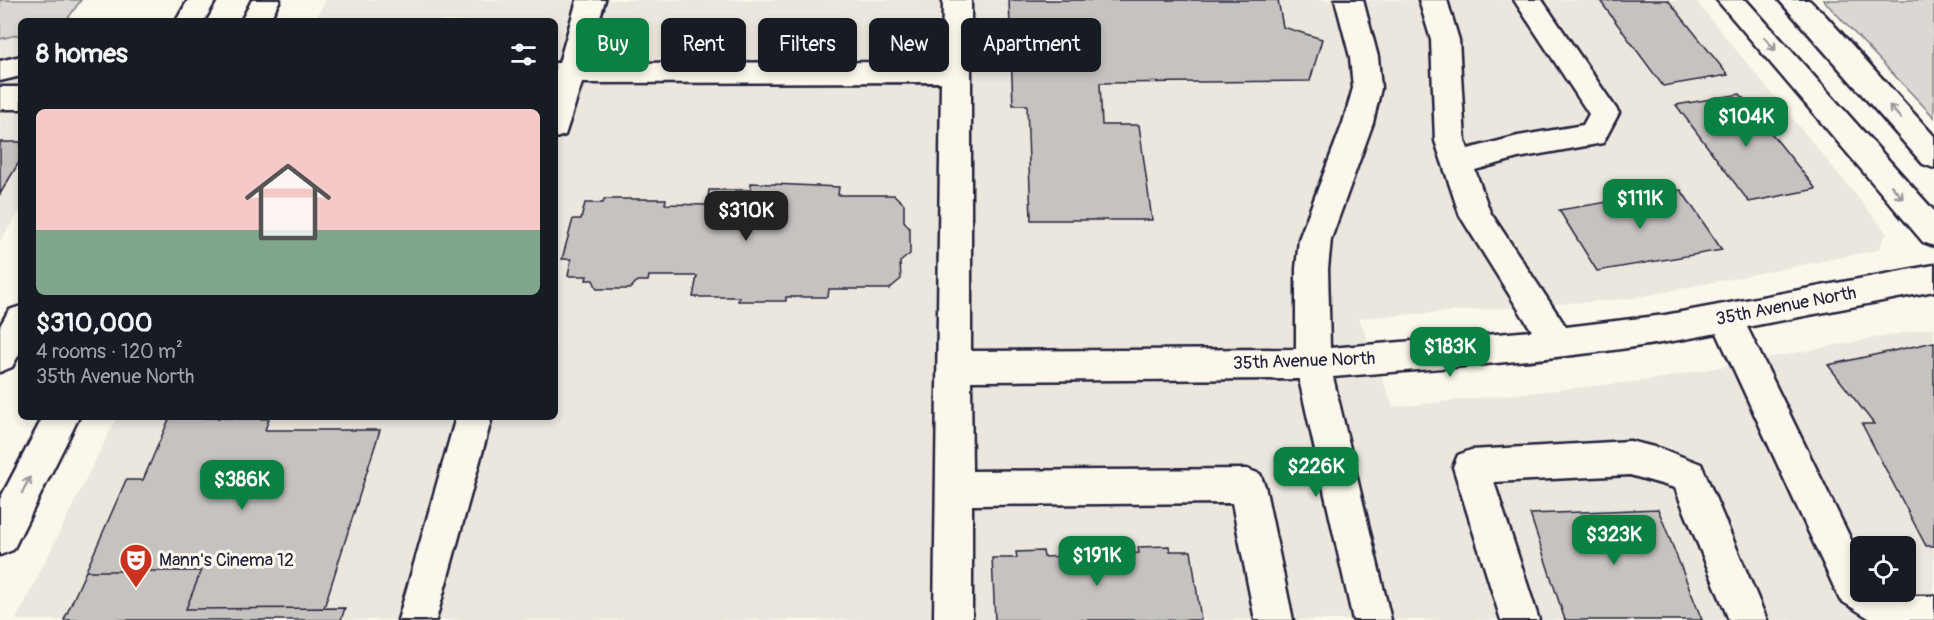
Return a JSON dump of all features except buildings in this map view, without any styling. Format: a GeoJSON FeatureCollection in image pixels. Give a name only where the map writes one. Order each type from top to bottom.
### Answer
{"type":"FeatureCollection","features":[{"type":"Feature","properties":{"kind":"street"},"geometry":{"type":"LineString","coordinates":[[192,18],[202,0]]}},
{"type":"Feature","properties":{"kind":"street"},"geometry":{"type":"LineString","coordinates":[[257,18],[266,0]]}},
{"type":"Feature","properties":{"kind":"street"},"geometry":{"type":"LineString","coordinates":[[558,107],[563,73],[591,0]]}},
{"type":"Feature","properties":{"kind":"street"},"geometry":{"type":"LineString","coordinates":[[953,620],[957,0]]}},
{"type":"Feature","properties":{"kind":"street"},"geometry":{"type":"LineString","coordinates":[[1348,0],[1364,57],[1367,88],[1358,123],[1315,239],[1312,269],[1313,364],[1372,620]]}},
{"type":"Feature","properties":{"kind":"street"},"geometry":{"type":"LineString","coordinates":[[1433,0],[1445,40],[1450,141],[1476,216],[1558,343]]}},
{"type":"Feature","properties":{"kind":"street"},"geometry":{"type":"LineString","coordinates":[[1458,163],[1518,147],[1593,135],[1605,113],[1528,0]]}},
{"type":"Feature","properties":{"kind":"street"},"geometry":{"type":"LineString","coordinates":[[1731,0],[1934,233]]}},
{"type":"Feature","properties":{"kind":"street"},"geometry":{"type":"LineString","coordinates":[[1793,0],[1934,156]]}},
{"type":"Feature","properties":{"kind":"street"},"geometry":{"type":"LineString","coordinates":[[0,71],[18,67]]}},
{"type":"Feature","properties":{"kind":"street"},"geometry":{"type":"LineString","coordinates":[[563,73],[956,72]]}},
{"type":"Feature","properties":{"kind":"street"},"geometry":{"type":"LineString","coordinates":[[0,98],[18,98]]}},
{"type":"Feature","properties":{"kind":"street","name":"35th Avenue North"},"geometry":{"type":"LineString","coordinates":[[955,366],[1313,364],[1558,343],[1726,318],[1934,278]]}},
{"type":"Feature","properties":{"kind":"street"},"geometry":{"type":"LineString","coordinates":[[1726,318],[1850,579]]}},
{"type":"Feature","properties":{"kind":"street"},"geometry":{"type":"LineString","coordinates":[[0,357],[18,325]]}},
{"type":"Feature","properties":{"kind":"street"},"geometry":{"type":"LineString","coordinates":[[0,537],[59,420]]}},
{"type":"Feature","properties":{"kind":"street"},"geometry":{"type":"LineString","coordinates":[[417,620],[473,420]]}},
{"type":"Feature","properties":{"kind":"street"},"geometry":{"type":"LineString","coordinates":[[1520,620],[1471,467],[1630,458],[1662,466],[1688,476],[1748,620]]}},
{"type":"Feature","properties":{"kind":"street"},"geometry":{"type":"LineString","coordinates":[[953,488],[1247,486],[1274,620]]}},
{"type":"Feature","properties":{"kind":"street"},"geometry":{"type":"LineString","coordinates":[[1878,602],[1900,616],[1934,615]]}},
{"type":"Feature","properties":{"kind":"shaded area"},"geometry":{"type":"Polygon","coordinates":[[[0,0],[81,0],[68,18],[18,18],[18,35],[0,39],[0,0]]]}},
{"type":"Feature","properties":{"kind":"shaded area"},"geometry":{"type":"Polygon","coordinates":[[[326,0],[1695,0],[1887,233],[1878,250],[1628,299],[1359,318],[1393,407],[1651,380],[1934,327],[1934,620],[16,620],[116,420],[558,420],[558,18],[317,18],[326,0]]]}},
{"type":"Feature","properties":{"kind":"shaded area"},"geometry":{"type":"Polygon","coordinates":[[[1823,0],[1934,0],[1934,117],[1823,0]]]}},
{"type":"Feature","properties":{"kind":"shaded area"},"geometry":{"type":"Polygon","coordinates":[[[18,35],[18,214],[0,241],[0,39],[18,35]]]}},
{"type":"Feature","properties":{"kind":"place","name":"Mann's Cinema 12"},"geometry":{"type":"Point","coordinates":[136,589]}}]}
